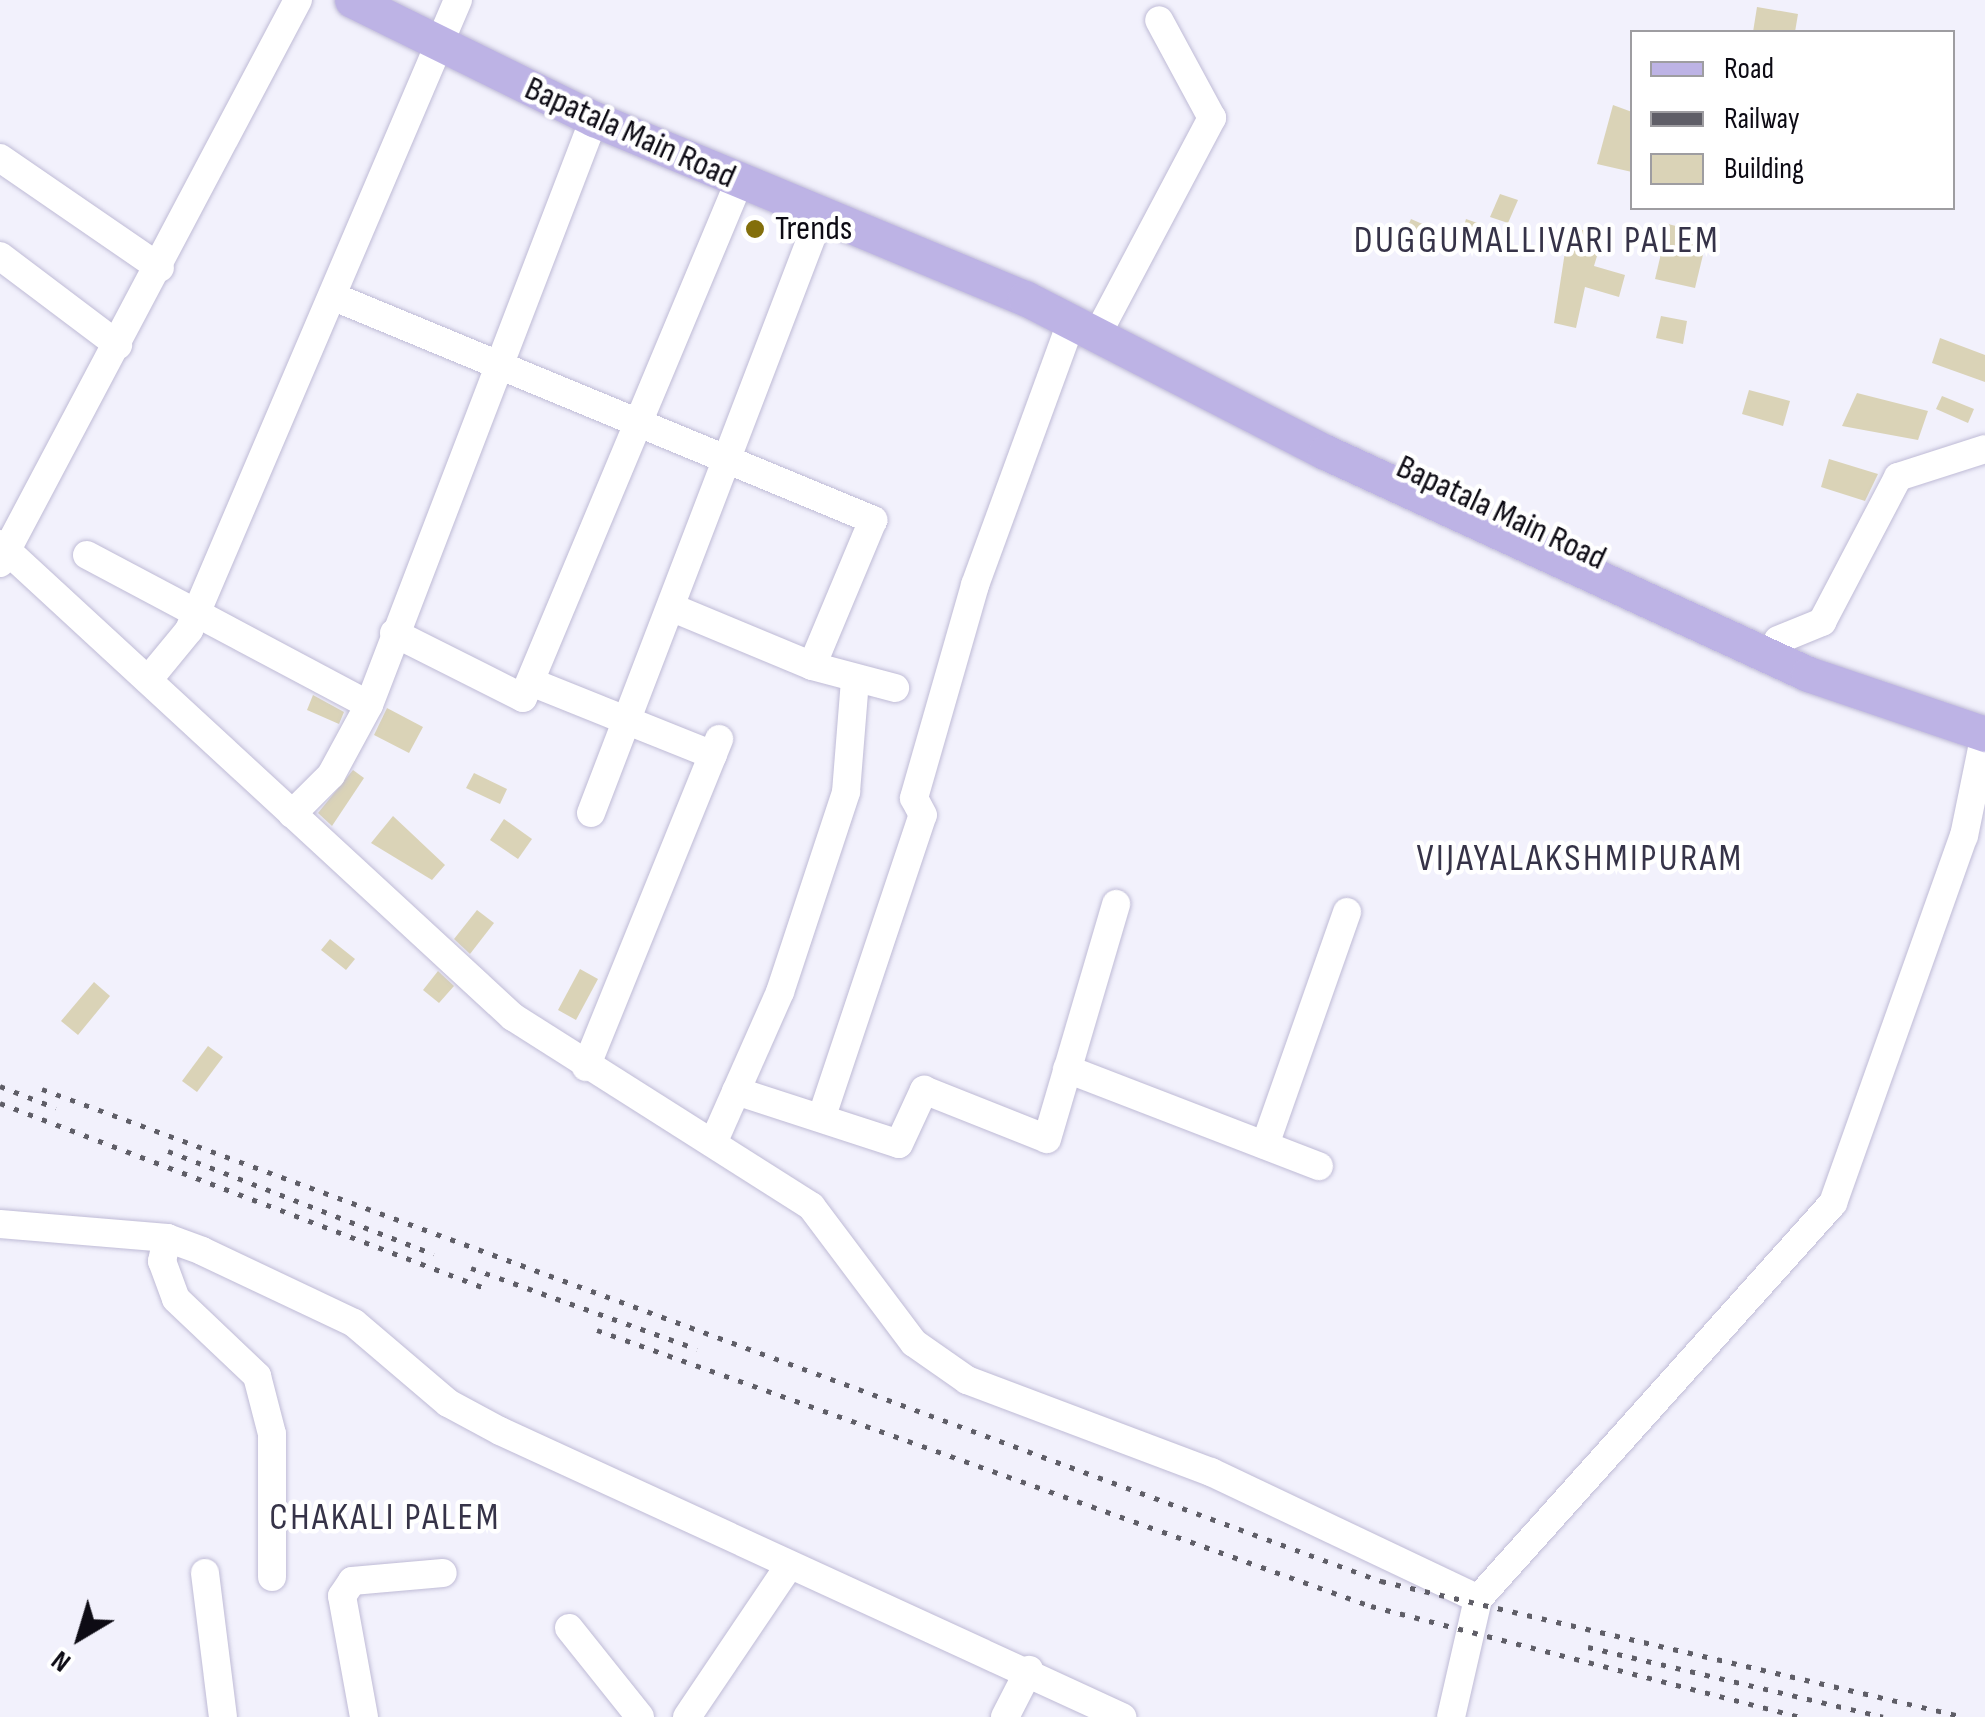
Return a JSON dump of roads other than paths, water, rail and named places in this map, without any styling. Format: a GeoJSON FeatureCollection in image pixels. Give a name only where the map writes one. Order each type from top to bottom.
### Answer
{"type":"FeatureCollection","features":[{"type":"Feature","properties":{"kind":"main road","name":"Bapatala Main Road"},"geometry":{"type":"LineString","coordinates":[[352,0],[438,49],[740,182],[1090,326],[1778,640],[1985,714]]}},
{"type":"Feature","properties":{"kind":"main road","name":"Bapatala Main Road"},"geometry":{"type":"LineString","coordinates":[[1090,326],[1325,452],[1808,674],[1985,734]]}},
{"type":"Feature","properties":{"kind":"street"},"geometry":{"type":"LineString","coordinates":[[298,0],[160,268],[2,553],[148,680],[512,1017],[586,1067],[714,1140],[811,1206],[914,1343],[966,1380],[1211,1472],[1478,1599]]}},
{"type":"Feature","properties":{"kind":"street"},"geometry":{"type":"LineString","coordinates":[[148,680],[166,669],[196,613],[458,0]]}},
{"type":"Feature","properties":{"kind":"street"},"geometry":{"type":"LineString","coordinates":[[822,1116],[923,815],[914,798],[970,602],[1090,326],[1212,118],[1158,20]]}},
{"type":"Feature","properties":{"kind":"street"},"geometry":{"type":"LineString","coordinates":[[292,814],[332,775],[369,704],[594,119]]}},
{"type":"Feature","properties":{"kind":"street"},"geometry":{"type":"LineString","coordinates":[[0,158],[160,268]]}},
{"type":"Feature","properties":{"kind":"street"},"geometry":{"type":"LineString","coordinates":[[394,632],[523,698],[740,182]]}},
{"type":"Feature","properties":{"kind":"street"},"geometry":{"type":"LineString","coordinates":[[590,813],[821,213]]}},
{"type":"Feature","properties":{"kind":"street"},"geometry":{"type":"LineString","coordinates":[[0,256],[118,345]]}},
{"type":"Feature","properties":{"kind":"street"},"geometry":{"type":"LineString","coordinates":[[332,296],[636,427],[730,455],[873,520],[812,666]]}},
{"type":"Feature","properties":{"kind":"street"},"geometry":{"type":"LineString","coordinates":[[1778,640],[1822,622],[1898,477],[1984,447]]}},
{"type":"Feature","properties":{"kind":"street"},"geometry":{"type":"LineString","coordinates":[[87,555],[369,704]]}},
{"type":"Feature","properties":{"kind":"street"},"geometry":{"type":"LineString","coordinates":[[672,608],[812,666],[895,688]]}},
{"type":"Feature","properties":{"kind":"street"},"geometry":{"type":"LineString","coordinates":[[714,1140],[736,1091],[846,792],[855,680]]}},
{"type":"Feature","properties":{"kind":"street"},"geometry":{"type":"LineString","coordinates":[[531,682],[626,720],[716,747],[586,1067]]}},
{"type":"Feature","properties":{"kind":"street"},"geometry":{"type":"LineString","coordinates":[[1451,1717],[1478,1599],[1833,1203],[1958,855],[1985,734]]}},
{"type":"Feature","properties":{"kind":"street"},"geometry":{"type":"LineString","coordinates":[[736,1091],[899,1144],[924,1090],[1047,1139],[1116,904]]}},
{"type":"Feature","properties":{"kind":"street"},"geometry":{"type":"LineString","coordinates":[[1265,1145],[1348,912]]}},
{"type":"Feature","properties":{"kind":"street"},"geometry":{"type":"LineString","coordinates":[[1068,1068],[1318,1166]]}},
{"type":"Feature","properties":{"kind":"street"},"geometry":{"type":"LineString","coordinates":[[0,1224],[167,1238],[354,1323],[448,1402],[500,1432],[789,1566],[1028,1670],[1122,1717]]}},
{"type":"Feature","properties":{"kind":"street"},"geometry":{"type":"LineString","coordinates":[[167,1238],[162,1260],[176,1299],[257,1376],[272,1434],[272,1577]]}},
{"type":"Feature","properties":{"kind":"street"},"geometry":{"type":"LineString","coordinates":[[687,1717],[789,1566]]}},
{"type":"Feature","properties":{"kind":"street"},"geometry":{"type":"LineString","coordinates":[[206,1573],[223,1717]]}},
{"type":"Feature","properties":{"kind":"street"},"geometry":{"type":"LineString","coordinates":[[364,1717],[342,1596],[352,1581],[443,1573]]}},
{"type":"Feature","properties":{"kind":"street"},"geometry":{"type":"LineString","coordinates":[[568,1628],[640,1717]]}},
{"type":"Feature","properties":{"kind":"street"},"geometry":{"type":"LineString","coordinates":[[1005,1717],[1028,1670]]}},
{"type":"Feature","properties":{"kind":"railway"},"geometry":{"type":"LineString","coordinates":[[0,1086],[56,1108]]}},
{"type":"Feature","properties":{"kind":"railway"},"geometry":{"type":"LineString","coordinates":[[42,1089],[1381,1581],[1965,1717]]}},
{"type":"Feature","properties":{"kind":"railway"},"geometry":{"type":"LineString","coordinates":[[0,1103],[490,1290]]}},
{"type":"Feature","properties":{"kind":"railway"},"geometry":{"type":"LineString","coordinates":[[168,1151],[434,1254]]}},
{"type":"Feature","properties":{"kind":"railway"},"geometry":{"type":"LineString","coordinates":[[471,1268],[697,1349]]}},
{"type":"Feature","properties":{"kind":"railway"},"geometry":{"type":"LineString","coordinates":[[597,1330],[1371,1606],[1800,1717]]}},
{"type":"Feature","properties":{"kind":"railway"},"geometry":{"type":"LineString","coordinates":[[1588,1647],[1883,1717]]}},
{"type":"Feature","properties":{"kind":"place","name":"Trends"},"geometry":{"type":"Point","coordinates":[755,229]}},
{"type":"Feature","properties":{"kind":"district","name":"DUGGUMALLIVARI PALEM"},"geometry":{"type":"Point","coordinates":[1537,241]}},
{"type":"Feature","properties":{"kind":"district","name":"VIJAYALAKSHMIPURAM"},"geometry":{"type":"Point","coordinates":[1580,859]}},
{"type":"Feature","properties":{"kind":"district","name":"CHAKALI PALEM"},"geometry":{"type":"Point","coordinates":[385,1518]}}]}
